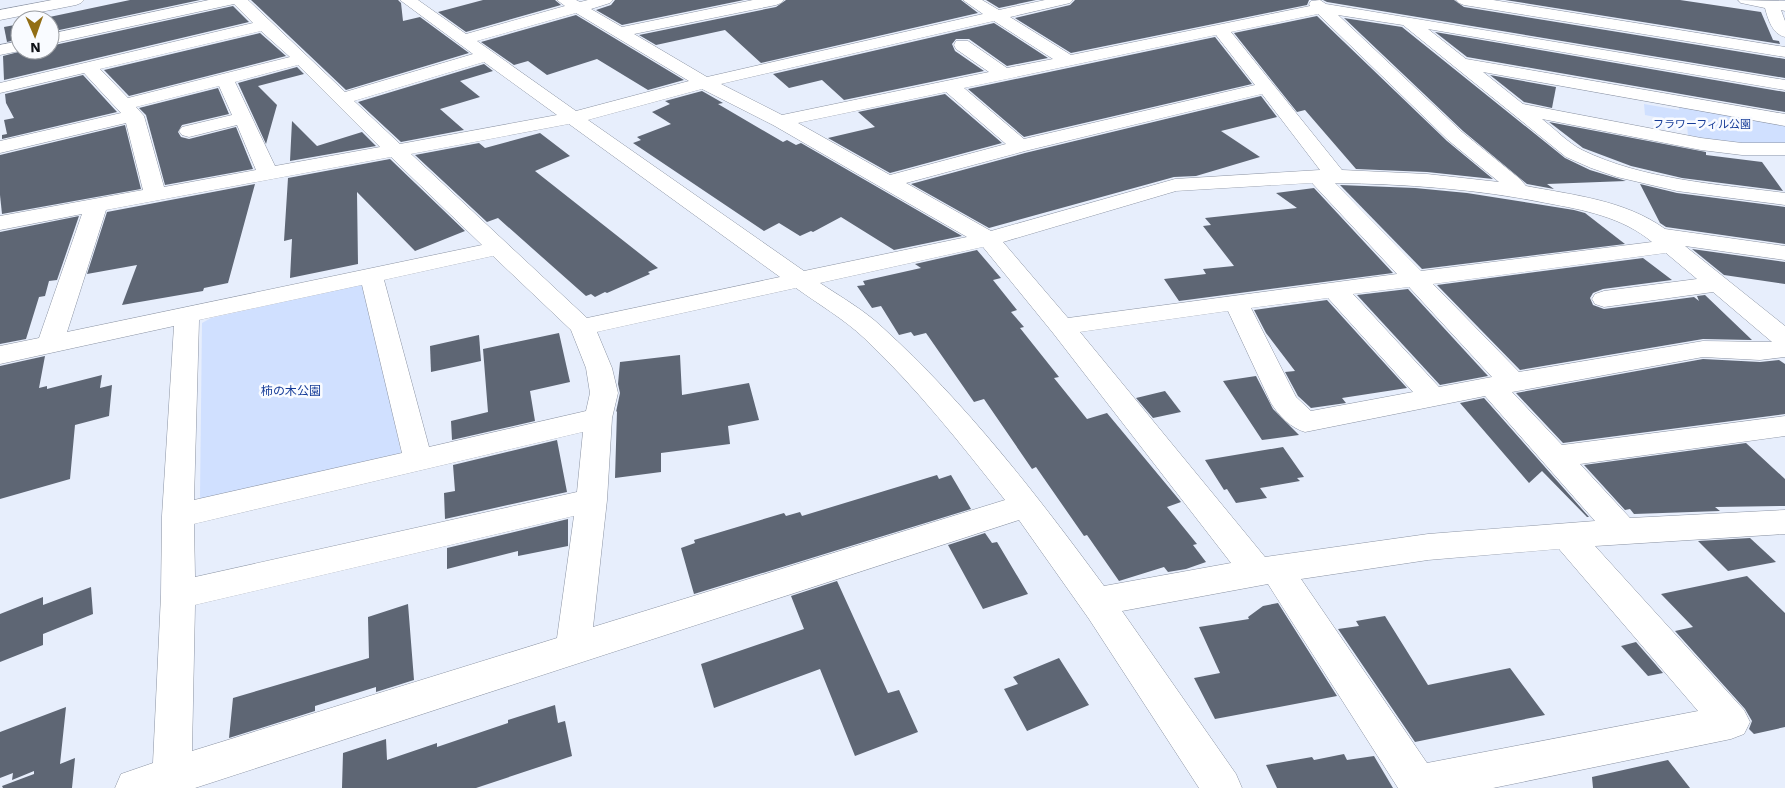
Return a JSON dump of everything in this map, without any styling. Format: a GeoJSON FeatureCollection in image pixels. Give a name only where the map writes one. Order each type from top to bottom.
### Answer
{"type":"FeatureCollection","features":[{"type":"Feature","properties":{"kind":"street"},"geometry":{"type":"LineString","coordinates":[[0,15],[76,0]]}},
{"type":"Feature","properties":{"kind":"street"},"geometry":{"type":"LineString","coordinates":[[60,37],[231,0]]}},
{"type":"Feature","properties":{"kind":"street"},"geometry":{"type":"LineString","coordinates":[[239,0],[498,248],[550,294],[582,327],[599,368],[604,393],[598,418],[592,500],[573,650]]}},
{"type":"Feature","properties":{"kind":"street"},"geometry":{"type":"LineString","coordinates":[[408,0],[872,331],[916,374],[993,463],[1096,602],[1222,788]]}},
{"type":"Feature","properties":{"kind":"street"},"geometry":{"type":"LineString","coordinates":[[463,40],[571,4],[605,0]]}},
{"type":"Feature","properties":{"kind":"street"},"geometry":{"type":"LineString","coordinates":[[621,32],[776,0]]}},
{"type":"Feature","properties":{"kind":"street"},"geometry":{"type":"LineString","coordinates":[[971,0],[1069,61]]}},
{"type":"Feature","properties":{"kind":"street"},"geometry":{"type":"LineString","coordinates":[[0,223],[572,118],[704,83],[1065,0]]}},
{"type":"Feature","properties":{"kind":"street"},"geometry":{"type":"LineString","coordinates":[[1464,0],[1785,52]]}},
{"type":"Feature","properties":{"kind":"street"},"geometry":{"type":"LineString","coordinates":[[1746,0],[1776,3],[1784,31]]}},
{"type":"Feature","properties":{"kind":"street"},"geometry":{"type":"LineString","coordinates":[[571,4],[704,83],[780,122],[988,239],[1267,571],[1418,784],[1731,722],[1568,537]]}},
{"type":"Feature","properties":{"kind":"street"},"geometry":{"type":"LineString","coordinates":[[1320,4],[1455,136],[1519,191]]}},
{"type":"Feature","properties":{"kind":"street"},"geometry":{"type":"LineString","coordinates":[[780,122],[1220,29],[1320,4],[1408,21],[1785,85]]}},
{"type":"Feature","properties":{"kind":"street"},"geometry":{"type":"LineString","coordinates":[[1570,17],[1570,48]]}},
{"type":"Feature","properties":{"kind":"street"},"geometry":{"type":"LineString","coordinates":[[1408,21],[1573,153],[1608,169],[1634,176],[1684,186],[1785,199]]}},
{"type":"Feature","properties":{"kind":"street"},"geometry":{"type":"LineString","coordinates":[[0,88],[264,25]]}},
{"type":"Feature","properties":{"kind":"street"},"geometry":{"type":"LineString","coordinates":[[1220,29],[1266,88],[1326,176],[1415,278],[1502,384],[1555,457],[1624,531]]}},
{"type":"Feature","properties":{"kind":"street"},"geometry":{"type":"LineString","coordinates":[[962,45],[1004,74]]}},
{"type":"Feature","properties":{"kind":"street"},"geometry":{"type":"LineString","coordinates":[[341,99],[485,56]]}},
{"type":"Feature","properties":{"kind":"street"},"geometry":{"type":"LineString","coordinates":[[0,147],[128,110],[224,79],[302,59]]}},
{"type":"Feature","properties":{"kind":"street"},"geometry":{"type":"LineString","coordinates":[[1460,62],[1785,120]]}},
{"type":"Feature","properties":{"kind":"street"},"geometry":{"type":"LineString","coordinates":[[87,66],[128,110],[155,194]]}},
{"type":"Feature","properties":{"kind":"street"},"geometry":{"type":"LineString","coordinates":[[224,79],[268,173]]}},
{"type":"Feature","properties":{"kind":"street"},"geometry":{"type":"LineString","coordinates":[[950,86],[1020,146]]}},
{"type":"Feature","properties":{"kind":"street"},"geometry":{"type":"LineString","coordinates":[[887,182],[1020,146],[1266,88]]}},
{"type":"Feature","properties":{"kind":"street"},"geometry":{"type":"LineString","coordinates":[[1516,108],[1701,144],[1742,149],[1785,150]]}},
{"type":"Feature","properties":{"kind":"street"},"geometry":{"type":"LineString","coordinates":[[189,131],[243,118]]}},
{"type":"Feature","properties":{"kind":"street"},"geometry":{"type":"LineString","coordinates":[[582,327],[988,239],[1175,185],[1326,176],[1384,176],[1519,191],[1600,208],[1643,224],[1785,339]]}},
{"type":"Feature","properties":{"kind":"street"},"geometry":{"type":"LineString","coordinates":[[50,344],[97,204]]}},
{"type":"Feature","properties":{"kind":"street"},"geometry":{"type":"LineString","coordinates":[[1062,328],[1665,240],[1785,253]]}},
{"type":"Feature","properties":{"kind":"street"},"geometry":{"type":"LineString","coordinates":[[0,355],[498,248]]}},
{"type":"Feature","properties":{"kind":"street"},"geometry":{"type":"LineString","coordinates":[[371,274],[418,459]]}},
{"type":"Feature","properties":{"kind":"street"},"geometry":{"type":"LineString","coordinates":[[1604,298],[1718,284]]}},
{"type":"Feature","properties":{"kind":"street"},"geometry":{"type":"LineString","coordinates":[[1334,289],[1433,397]]}},
{"type":"Feature","properties":{"kind":"street"},"geometry":{"type":"LineString","coordinates":[[1236,302],[1285,403],[1306,422],[1502,384],[1703,349],[1760,351],[1785,349]]}},
{"type":"Feature","properties":{"kind":"street"},"geometry":{"type":"LineString","coordinates":[[172,782],[178,595],[178,516],[187,315]]}},
{"type":"Feature","properties":{"kind":"street"},"geometry":{"type":"LineString","coordinates":[[178,516],[598,418]]}},
{"type":"Feature","properties":{"kind":"street"},"geometry":{"type":"LineString","coordinates":[[1555,457],[1785,426]]}},
{"type":"Feature","properties":{"kind":"street"},"geometry":{"type":"LineString","coordinates":[[178,595],[592,500]]}},
{"type":"Feature","properties":{"kind":"street"},"geometry":{"type":"LineString","coordinates":[[135,788],[172,782],[573,650],[1025,506]]}},
{"type":"Feature","properties":{"kind":"street"},"geometry":{"type":"LineString","coordinates":[[1096,602],[1267,571],[1428,547],[1624,531],[1785,522]]}},
{"type":"Feature","properties":{"kind":"green space","name":"フラワーフィル公園"},"geometry":{"type":"Polygon","coordinates":[[[1644,104],[1679,110],[1680,105],[1785,123],[1785,145],[1768,147],[1688,138],[1687,123],[1645,115],[1644,104]]]}},
{"type":"Feature","properties":{"kind":"green space","name":"柿の木公園"},"geometry":{"type":"Polygon","coordinates":[[[358,285],[366,286],[401,452],[394,458],[208,502],[200,499],[202,323],[211,318],[358,285]]]}},
{"type":"Feature","properties":{"kind":"building"},"geometry":{"type":"Polygon","coordinates":[[[130,0],[200,0],[60,30],[60,15],[130,0]]]}},
{"type":"Feature","properties":{"kind":"building"},"geometry":{"type":"Polygon","coordinates":[[[251,0],[398,0],[401,3],[403,21],[420,17],[469,53],[346,90],[251,0]]]}},
{"type":"Feature","properties":{"kind":"building"},"geometry":{"type":"Polygon","coordinates":[[[483,0],[555,0],[561,5],[466,32],[438,12],[483,0]]]}},
{"type":"Feature","properties":{"kind":"building"},"geometry":{"type":"Polygon","coordinates":[[[615,0],[744,0],[622,25],[596,10],[611,5],[615,0]]]}},
{"type":"Feature","properties":{"kind":"building"},"geometry":{"type":"Polygon","coordinates":[[[786,0],[961,0],[978,13],[761,63],[725,30],[656,45],[639,35],[776,7],[786,0]]]}},
{"type":"Feature","properties":{"kind":"building"},"geometry":{"type":"Polygon","coordinates":[[[986,0],[1036,0],[999,8],[986,0]]]}},
{"type":"Feature","properties":{"kind":"building"},"geometry":{"type":"Polygon","coordinates":[[[1075,0],[1309,0],[1307,5],[1071,53],[1015,18],[1070,5],[1075,0]]]}},
{"type":"Feature","properties":{"kind":"building"},"geometry":{"type":"Polygon","coordinates":[[[1323,0],[1454,0],[1464,7],[1785,59],[1785,78],[1327,2],[1323,0]]]}},
{"type":"Feature","properties":{"kind":"building"},"geometry":{"type":"Polygon","coordinates":[[[1505,0],[1680,0],[1761,12],[1773,40],[1779,41],[1780,44],[1505,0]]]}},
{"type":"Feature","properties":{"kind":"building"},"geometry":{"type":"Polygon","coordinates":[[[233,6],[249,22],[4,80],[3,56],[10,54],[10,60],[60,60],[60,44],[233,6]]]}},
{"type":"Feature","properties":{"kind":"building"},"geometry":{"type":"Polygon","coordinates":[[[576,15],[684,80],[648,90],[597,59],[547,75],[528,61],[514,65],[481,42],[576,15]]]}},
{"type":"Feature","properties":{"kind":"building"},"geometry":{"type":"Polygon","coordinates":[[[1317,16],[1447,141],[1493,179],[1427,172],[1356,169],[1305,110],[1297,112],[1234,33],[1317,16]]]}},
{"type":"Feature","properties":{"kind":"building"},"geometry":{"type":"Polygon","coordinates":[[[1344,18],[1402,27],[1565,158],[1590,170],[1626,181],[1547,184],[1554,189],[1527,184],[1463,131],[1344,18]]]}},
{"type":"Feature","properties":{"kind":"building"},"geometry":{"type":"Polygon","coordinates":[[[994,23],[1048,58],[1007,66],[969,39],[956,39],[952,44],[955,51],[984,71],[844,100],[822,80],[789,88],[773,74],[994,23]]]}},
{"type":"Feature","properties":{"kind":"building"},"geometry":{"type":"Polygon","coordinates":[[[10,26],[10,41],[7,42],[4,27],[10,26]]]}},
{"type":"Feature","properties":{"kind":"building"},"geometry":{"type":"Polygon","coordinates":[[[1435,32],[1785,92],[1785,112],[1467,57],[1435,32]]]}},
{"type":"Feature","properties":{"kind":"building"},"geometry":{"type":"Polygon","coordinates":[[[260,33],[286,56],[129,96],[104,70],[260,33]]]}},
{"type":"Feature","properties":{"kind":"building"},"geometry":{"type":"Polygon","coordinates":[[[1215,37],[1252,84],[1024,137],[968,89],[1215,37]]]}},
{"type":"Feature","properties":{"kind":"building"},"geometry":{"type":"Polygon","coordinates":[[[484,64],[493,71],[460,81],[480,97],[440,109],[464,130],[401,142],[358,102],[484,64]]]}},
{"type":"Feature","properties":{"kind":"building"},"geometry":{"type":"Polygon","coordinates":[[[297,67],[304,74],[258,86],[277,105],[266,144],[238,83],[297,67]]]}},
{"type":"Feature","properties":{"kind":"building"},"geometry":{"type":"Polygon","coordinates":[[[83,75],[117,112],[2,139],[2,135],[7,134],[4,120],[14,118],[6,103],[5,94],[83,75]]]}},
{"type":"Feature","properties":{"kind":"building"},"geometry":{"type":"Polygon","coordinates":[[[1490,75],[1556,87],[1552,108],[1524,102],[1490,75]]]}},
{"type":"Feature","properties":{"kind":"building"},"geometry":{"type":"Polygon","coordinates":[[[218,88],[229,114],[182,125],[178,132],[181,137],[189,139],[236,127],[253,169],[165,185],[146,115],[139,108],[218,88]]]}},
{"type":"Feature","properties":{"kind":"building"},"geometry":{"type":"Polygon","coordinates":[[[702,91],[723,103],[718,104],[783,142],[787,140],[796,145],[801,143],[962,236],[894,250],[841,217],[813,232],[811,231],[800,236],[779,223],[764,231],[633,143],[641,140],[637,137],[671,124],[652,112],[670,104],[665,101],[702,91]]]}},
{"type":"Feature","properties":{"kind":"building"},"geometry":{"type":"Polygon","coordinates":[[[945,94],[1002,143],[890,173],[828,138],[875,127],[858,112],[945,94]]]}},
{"type":"Feature","properties":{"kind":"building"},"geometry":{"type":"Polygon","coordinates":[[[1261,96],[1277,117],[1221,131],[1260,157],[1196,176],[1174,177],[989,228],[911,184],[1025,153],[1261,96]]]}},
{"type":"Feature","properties":{"kind":"building"},"geometry":{"type":"Polygon","coordinates":[[[292,121],[317,146],[362,132],[376,146],[290,161],[292,121]]]}},
{"type":"Feature","properties":{"kind":"building"},"geometry":{"type":"Polygon","coordinates":[[[1549,122],[1706,152],[1706,155],[1762,162],[1783,191],[1682,178],[1631,166],[1583,148],[1549,122]]]}},
{"type":"Feature","properties":{"kind":"building"},"geometry":{"type":"Polygon","coordinates":[[[125,125],[141,189],[2,214],[0,155],[125,125]]]}},
{"type":"Feature","properties":{"kind":"building"},"geometry":{"type":"Polygon","coordinates":[[[540,133],[570,156],[535,171],[658,268],[648,272],[650,274],[607,293],[605,292],[595,297],[591,294],[586,296],[498,218],[487,222],[415,155],[479,143],[485,148],[540,133]]]}},
{"type":"Feature","properties":{"kind":"building"},"geometry":{"type":"Polygon","coordinates":[[[390,159],[465,231],[415,251],[357,192],[358,264],[290,278],[292,239],[284,241],[288,178],[390,159]]]}},
{"type":"Feature","properties":{"kind":"building"},"geometry":{"type":"Polygon","coordinates":[[[255,184],[228,283],[204,288],[203,291],[122,305],[137,265],[87,274],[107,212],[255,184]]]}},
{"type":"Feature","properties":{"kind":"building"},"geometry":{"type":"Polygon","coordinates":[[[1640,184],[1677,193],[1785,207],[1785,244],[1666,227],[1660,223],[1640,184]]]}},
{"type":"Feature","properties":{"kind":"building"},"geometry":{"type":"Polygon","coordinates":[[[1340,185],[1415,188],[1467,193],[1574,210],[1585,213],[1625,244],[1422,269],[1340,185]]]}},
{"type":"Feature","properties":{"kind":"building"},"geometry":{"type":"Polygon","coordinates":[[[1314,188],[1393,273],[1179,301],[1164,279],[1206,274],[1203,269],[1234,266],[1203,226],[1211,225],[1205,218],[1297,208],[1276,193],[1314,188]]]}},
{"type":"Feature","properties":{"kind":"building"},"geometry":{"type":"Polygon","coordinates":[[[79,216],[57,280],[49,281],[45,296],[39,297],[26,339],[0,344],[0,232],[79,216]]]}},
{"type":"Feature","properties":{"kind":"building"},"geometry":{"type":"Polygon","coordinates":[[[1692,249],[1785,262],[1785,284],[1724,275],[1692,249]]]}},
{"type":"Feature","properties":{"kind":"building"},"geometry":{"type":"Polygon","coordinates":[[[977,250],[1001,278],[993,280],[1017,310],[1011,312],[1024,327],[1020,328],[1059,377],[1054,378],[1087,419],[1107,413],[1181,502],[1167,507],[1197,544],[1193,545],[1206,562],[1186,569],[1168,572],[1164,567],[1119,581],[1087,535],[1084,536],[1036,467],[1032,469],[984,399],[974,402],[926,333],[914,336],[911,332],[899,335],[881,306],[872,308],[857,286],[865,285],[863,281],[921,268],[915,264],[977,250]]]}},
{"type":"Feature","properties":{"kind":"building"},"geometry":{"type":"Polygon","coordinates":[[[1643,258],[1672,280],[1603,289],[1593,293],[1590,298],[1593,305],[1604,309],[1694,297],[1699,301],[1697,296],[1705,295],[1752,340],[1703,339],[1520,370],[1437,285],[1643,258]]]}},
{"type":"Feature","properties":{"kind":"building"},"geometry":{"type":"Polygon","coordinates":[[[1408,289],[1488,376],[1440,385],[1357,295],[1408,289]]]}},
{"type":"Feature","properties":{"kind":"building"},"geometry":{"type":"Polygon","coordinates":[[[1327,300],[1407,388],[1342,398],[1346,403],[1311,408],[1298,396],[1285,372],[1295,371],[1266,333],[1254,310],[1327,300]]]}},
{"type":"Feature","properties":{"kind":"building"},"geometry":{"type":"Polygon","coordinates":[[[559,333],[570,382],[530,391],[535,421],[452,440],[451,421],[488,412],[483,349],[559,333]]]}},
{"type":"Feature","properties":{"kind":"building"},"geometry":{"type":"Polygon","coordinates":[[[479,335],[481,361],[431,372],[430,346],[479,335]]]}},
{"type":"Feature","properties":{"kind":"building"},"geometry":{"type":"Polygon","coordinates":[[[680,355],[682,395],[749,383],[759,420],[728,426],[730,444],[661,453],[661,472],[615,478],[616,412],[620,393],[618,384],[620,362],[680,355]]]}},
{"type":"Feature","properties":{"kind":"building"},"geometry":{"type":"Polygon","coordinates":[[[45,356],[39,388],[47,386],[47,389],[102,375],[100,388],[112,385],[109,416],[75,425],[70,479],[0,499],[0,366],[45,356]]]}},
{"type":"Feature","properties":{"kind":"building"},"geometry":{"type":"Polygon","coordinates":[[[1703,359],[1760,362],[1779,360],[1785,364],[1785,414],[1563,443],[1516,393],[1703,359]]]}},
{"type":"Feature","properties":{"kind":"building"},"geometry":{"type":"Polygon","coordinates":[[[1256,376],[1273,409],[1299,435],[1262,440],[1223,381],[1256,376]]]}},
{"type":"Feature","properties":{"kind":"building"},"geometry":{"type":"Polygon","coordinates":[[[1165,391],[1181,412],[1153,418],[1136,398],[1165,391]]]}},
{"type":"Feature","properties":{"kind":"building"},"geometry":{"type":"Polygon","coordinates":[[[1484,398],[1589,517],[1542,471],[1529,483],[1460,403],[1484,398]]]}},
{"type":"Feature","properties":{"kind":"building"},"geometry":{"type":"Polygon","coordinates":[[[557,440],[567,492],[445,519],[444,493],[455,491],[453,465],[557,440]]]}},
{"type":"Feature","properties":{"kind":"building"},"geometry":{"type":"Polygon","coordinates":[[[1746,443],[1785,479],[1785,506],[1715,507],[1720,511],[1634,514],[1630,509],[1625,510],[1584,465],[1746,443]]]}},
{"type":"Feature","properties":{"kind":"building"},"geometry":{"type":"Polygon","coordinates":[[[1283,447],[1304,477],[1297,478],[1300,481],[1260,488],[1267,498],[1236,503],[1227,489],[1224,490],[1205,460],[1283,447]]]}},
{"type":"Feature","properties":{"kind":"building"},"geometry":{"type":"Polygon","coordinates":[[[937,475],[939,479],[951,475],[971,509],[694,594],[681,548],[695,543],[694,540],[784,513],[786,516],[800,512],[802,516],[937,475]]]}},
{"type":"Feature","properties":{"kind":"building"},"geometry":{"type":"Polygon","coordinates":[[[568,519],[568,546],[518,556],[518,551],[447,569],[447,548],[568,519]]]}},
{"type":"Feature","properties":{"kind":"building"},"geometry":{"type":"Polygon","coordinates":[[[985,533],[992,543],[997,542],[1028,594],[983,609],[948,545],[985,533]]]}},
{"type":"Feature","properties":{"kind":"building"},"geometry":{"type":"Polygon","coordinates":[[[1750,538],[1776,562],[1728,571],[1698,541],[1750,538]]]}},
{"type":"Feature","properties":{"kind":"building"},"geometry":{"type":"Polygon","coordinates":[[[1747,576],[1785,613],[1785,727],[1754,734],[1749,729],[1752,721],[1745,709],[1675,631],[1693,627],[1661,594],[1747,576]]]}},
{"type":"Feature","properties":{"kind":"building"},"geometry":{"type":"Polygon","coordinates":[[[837,581],[888,693],[899,690],[918,732],[855,756],[820,669],[714,708],[701,664],[804,629],[791,596],[837,581]]]}},
{"type":"Feature","properties":{"kind":"building"},"geometry":{"type":"Polygon","coordinates":[[[91,587],[93,614],[43,634],[43,645],[0,662],[0,614],[43,597],[43,605],[91,587]]]}},
{"type":"Feature","properties":{"kind":"building"},"geometry":{"type":"Polygon","coordinates":[[[1278,603],[1337,696],[1215,719],[1194,678],[1220,673],[1199,627],[1249,619],[1248,617],[1263,606],[1278,603]]]}},
{"type":"Feature","properties":{"kind":"building"},"geometry":{"type":"Polygon","coordinates":[[[408,604],[414,680],[376,692],[376,687],[315,706],[315,711],[229,738],[233,698],[369,658],[368,617],[408,604]]]}},
{"type":"Feature","properties":{"kind":"building"},"geometry":{"type":"Polygon","coordinates":[[[1385,616],[1428,685],[1510,668],[1545,715],[1415,742],[1338,629],[1359,626],[1356,621],[1385,616]]]}},
{"type":"Feature","properties":{"kind":"building"},"geometry":{"type":"Polygon","coordinates":[[[1636,642],[1663,673],[1648,676],[1621,646],[1636,642]]]}},
{"type":"Feature","properties":{"kind":"building"},"geometry":{"type":"Polygon","coordinates":[[[1059,658],[1089,705],[1027,731],[1004,689],[1018,684],[1013,677],[1059,658]]]}},
{"type":"Feature","properties":{"kind":"building"},"geometry":{"type":"Polygon","coordinates":[[[555,705],[558,723],[565,721],[572,756],[476,788],[342,788],[343,753],[386,739],[387,760],[437,743],[437,747],[508,723],[508,720],[555,705]]]}},
{"type":"Feature","properties":{"kind":"building"},"geometry":{"type":"Polygon","coordinates":[[[66,707],[60,764],[75,758],[72,788],[3,788],[2,786],[34,774],[34,771],[12,780],[13,773],[0,778],[0,732],[66,707]]]}},
{"type":"Feature","properties":{"kind":"building"},"geometry":{"type":"Polygon","coordinates":[[[1344,754],[1347,760],[1374,756],[1393,788],[1277,788],[1266,765],[1312,757],[1314,760],[1344,754]]]}},
{"type":"Feature","properties":{"kind":"building"},"geometry":{"type":"Polygon","coordinates":[[[1668,760],[1690,788],[1593,788],[1592,777],[1668,760]]]}}]}
